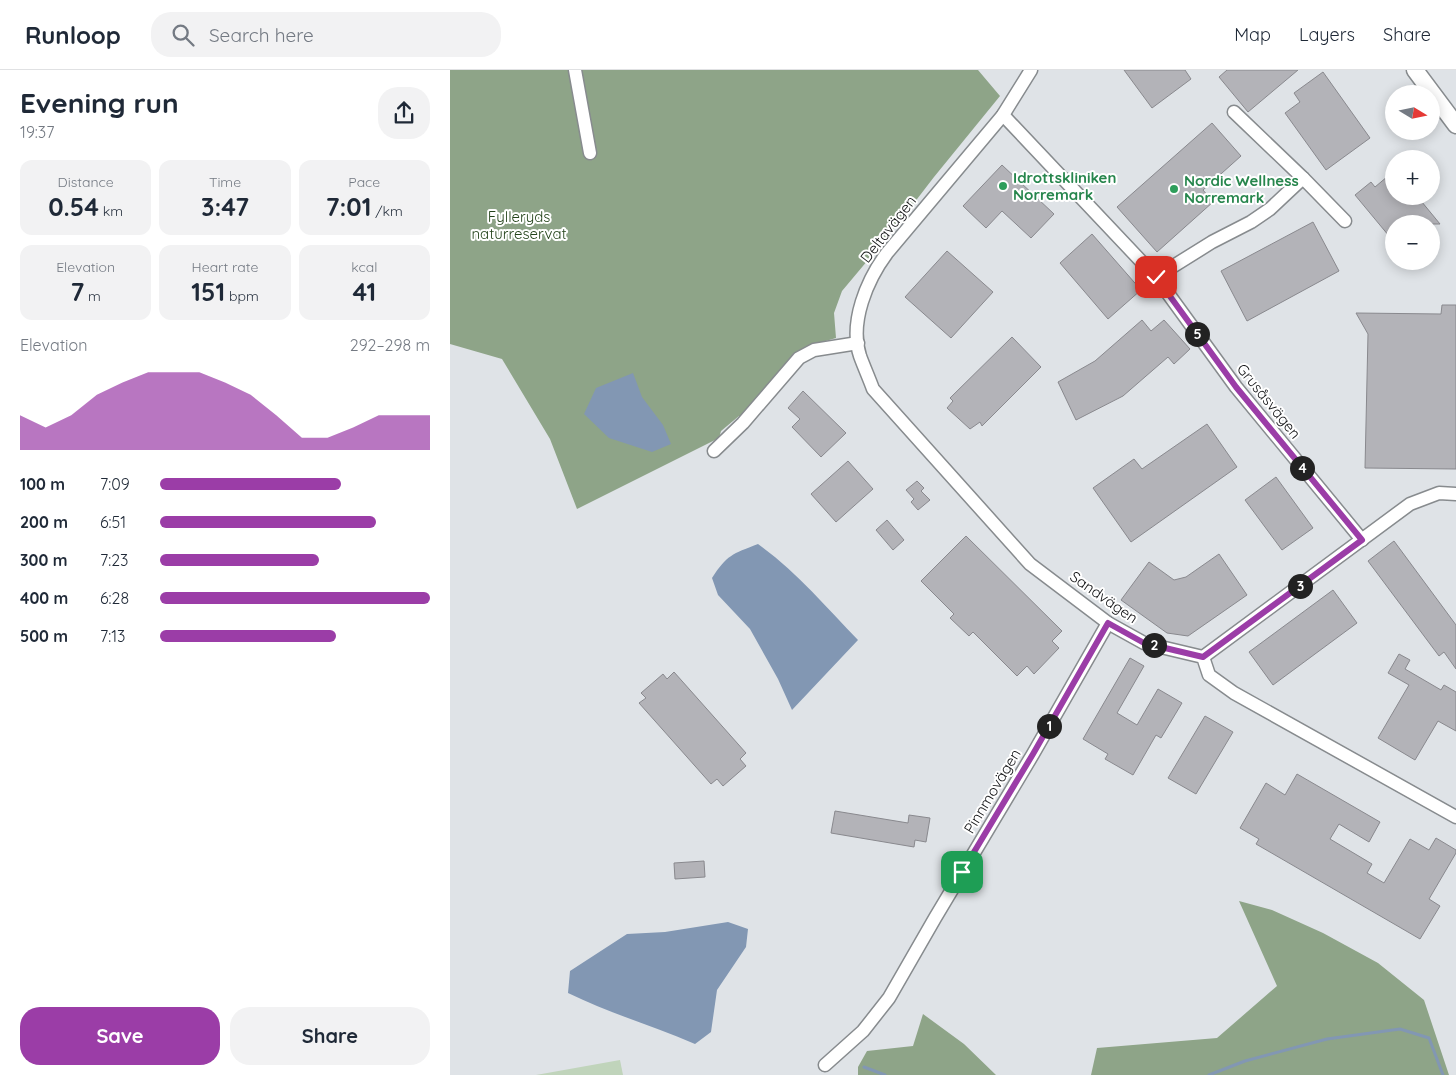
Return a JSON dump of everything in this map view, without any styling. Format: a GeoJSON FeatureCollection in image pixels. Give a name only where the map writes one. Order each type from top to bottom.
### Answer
{"type":"FeatureCollection","features":[{"type":"Feature","properties":{"kind":"main road"},"geometry":{"type":"LineString","coordinates":[[1415,70],[1456,124]]}},
{"type":"Feature","properties":{"kind":"main road"},"geometry":{"type":"LineString","coordinates":[[1429,70],[1456,106]]}},
{"type":"Feature","properties":{"kind":"street"},"geometry":{"type":"LineString","coordinates":[[575,70],[590,153]]}},
{"type":"Feature","properties":{"kind":"street","name":"Deltavägen"},"geometry":{"type":"LineString","coordinates":[[858,343],[861,305],[874,270],[1003,115],[1032,70]]}},
{"type":"Feature","properties":{"kind":"street"},"geometry":{"type":"LineString","coordinates":[[1234,112],[1345,221]]}},
{"type":"Feature","properties":{"kind":"street","name":"Grusåsvägen"},"geometry":{"type":"LineString","coordinates":[[1003,115],[1156,277],[1236,387],[1362,540]]}},
{"type":"Feature","properties":{"kind":"street"},"geometry":{"type":"LineString","coordinates":[[1156,277],[1212,242],[1251,222],[1270,209],[1303,178]]}},
{"type":"Feature","properties":{"kind":"street"},"geometry":{"type":"LineString","coordinates":[[714,451],[743,423],[799,358],[814,350],[858,343]]}},
{"type":"Feature","properties":{"kind":"street","name":"Sandvägen"},"geometry":{"type":"LineString","coordinates":[[858,343],[860,354],[873,389],[1030,564],[1108,623],[1144,643],[1203,657]]}},
{"type":"Feature","properties":{"kind":"street"},"geometry":{"type":"LineString","coordinates":[[1456,494],[1439,493],[1410,504],[1203,657],[1209,675],[1234,693],[1456,817]]}},
{"type":"Feature","properties":{"kind":"street","name":"Pinnmovägen"},"geometry":{"type":"LineString","coordinates":[[825,1064],[863,1031],[890,998],[1108,623]]}},
{"type":"Feature","properties":{"kind":"green space","name":"Fylleryds naturreservat"},"geometry":{"type":"Polygon","coordinates":[[[450,70],[978,70],[1000,96],[842,291],[834,313],[836,338],[805,347],[784,366],[741,418],[739,416],[721,431],[719,438],[577,509],[550,439],[502,359],[450,344],[450,70]]]}},
{"type":"Feature","properties":{"kind":"green space"},"geometry":{"type":"Polygon","coordinates":[[[1239,901],[1272,910],[1323,933],[1378,963],[1424,1000],[1449,1075],[1091,1075],[1097,1048],[1217,1038],[1277,986],[1239,901]]]}},
{"type":"Feature","properties":{"kind":"green space"},"geometry":{"type":"Polygon","coordinates":[[[923,1014],[964,1044],[996,1075],[858,1075],[858,1067],[867,1051],[913,1046],[923,1014]]]}},
{"type":"Feature","properties":{"kind":"green space"},"geometry":{"type":"Polygon","coordinates":[[[620,1060],[623,1075],[536,1075],[620,1060]]]}},
{"type":"Feature","properties":{"kind":"water"},"geometry":{"type":"Polygon","coordinates":[[[633,373],[642,397],[663,425],[671,444],[652,452],[609,438],[584,414],[596,388],[633,373]]]}},
{"type":"Feature","properties":{"kind":"water"},"geometry":{"type":"Polygon","coordinates":[[[758,544],[798,578],[858,640],[792,710],[778,679],[750,629],[718,595],[712,578],[722,564],[731,556],[758,544]]]}},
{"type":"Feature","properties":{"kind":"water"},"geometry":{"type":"Polygon","coordinates":[[[728,922],[748,929],[746,947],[717,990],[711,1032],[695,1044],[568,993],[570,971],[627,934],[665,932],[728,922]]]}},
{"type":"Feature","properties":{"kind":"building"},"geometry":{"type":"Polygon","coordinates":[[[1124,70],[1185,70],[1191,79],[1152,108],[1124,70]]]}},
{"type":"Feature","properties":{"kind":"building"},"geometry":{"type":"Polygon","coordinates":[[[1227,70],[1298,70],[1248,112],[1219,77],[1227,70]]]}},
{"type":"Feature","properties":{"kind":"building"},"geometry":{"type":"Polygon","coordinates":[[[1323,72],[1370,138],[1326,170],[1285,113],[1300,102],[1294,93],[1323,72]]]}},
{"type":"Feature","properties":{"kind":"building"},"geometry":{"type":"Polygon","coordinates":[[[1212,123],[1241,156],[1203,190],[1213,202],[1157,252],[1117,207],[1212,123]]]}},
{"type":"Feature","properties":{"kind":"building","name":"Idrottskliniken Norremark"},"geometry":{"type":"Polygon","coordinates":[[[1002,165],[1054,214],[1031,238],[1002,211],[986,228],[963,206],[1002,165]]]}},
{"type":"Feature","properties":{"kind":"building"},"geometry":{"type":"Polygon","coordinates":[[[1385,179],[1385,205],[1424,205],[1433,215],[1385,215],[1385,231],[1355,195],[1371,182],[1375,187],[1385,179]]]}},
{"type":"Feature","properties":{"kind":"building"},"geometry":{"type":"Polygon","coordinates":[[[1313,222],[1339,271],[1247,321],[1221,271],[1313,222]]]}},
{"type":"Feature","properties":{"kind":"building"},"geometry":{"type":"Polygon","coordinates":[[[1092,234],[1141,290],[1108,319],[1060,263],[1092,234]]]}},
{"type":"Feature","properties":{"kind":"building"},"geometry":{"type":"Polygon","coordinates":[[[947,251],[993,292],[951,338],[905,297],[947,251]]]}},
{"type":"Feature","properties":{"kind":"building"},"geometry":{"type":"Polygon","coordinates":[[[1442,305],[1456,305],[1456,469],[1365,468],[1368,334],[1356,313],[1441,314],[1442,305]]]}},
{"type":"Feature","properties":{"kind":"building"},"geometry":{"type":"Polygon","coordinates":[[[1142,320],[1151,331],[1164,320],[1190,349],[1174,364],[1168,357],[1123,396],[1076,420],[1058,382],[1095,361],[1142,320]]]}},
{"type":"Feature","properties":{"kind":"building"},"geometry":{"type":"Polygon","coordinates":[[[1012,337],[1041,367],[982,426],[980,422],[970,429],[947,408],[953,401],[950,398],[1012,337]]]}},
{"type":"Feature","properties":{"kind":"building"},"geometry":{"type":"Polygon","coordinates":[[[803,391],[846,433],[821,457],[792,427],[800,419],[788,408],[803,391]]]}},
{"type":"Feature","properties":{"kind":"building"},"geometry":{"type":"Polygon","coordinates":[[[1207,424],[1237,467],[1131,542],[1093,488],[1134,459],[1142,469],[1207,424]]]}},
{"type":"Feature","properties":{"kind":"building"},"geometry":{"type":"Polygon","coordinates":[[[848,461],[873,489],[836,522],[811,494],[848,461]]]}},
{"type":"Feature","properties":{"kind":"building"},"geometry":{"type":"Polygon","coordinates":[[[1276,477],[1313,528],[1282,550],[1245,500],[1276,477]]]}},
{"type":"Feature","properties":{"kind":"building"},"geometry":{"type":"Polygon","coordinates":[[[917,481],[924,488],[921,491],[930,500],[918,510],[911,502],[914,499],[906,490],[917,481]]]}},
{"type":"Feature","properties":{"kind":"building"},"geometry":{"type":"Polygon","coordinates":[[[887,520],[904,540],[893,550],[876,530],[887,520]]]}},
{"type":"Feature","properties":{"kind":"building"},"geometry":{"type":"Polygon","coordinates":[[[966,536],[1062,631],[1052,641],[1059,648],[1034,674],[1027,666],[1017,676],[973,632],[969,636],[950,618],[954,614],[921,581],[966,536]]]}},
{"type":"Feature","properties":{"kind":"building"},"geometry":{"type":"Polygon","coordinates":[[[1394,541],[1456,625],[1456,669],[1444,652],[1439,656],[1368,561],[1394,541]]]}},
{"type":"Feature","properties":{"kind":"building"},"geometry":{"type":"Polygon","coordinates":[[[1219,554],[1247,595],[1188,636],[1167,633],[1121,600],[1149,562],[1174,580],[1186,577],[1219,554]]]}},
{"type":"Feature","properties":{"kind":"building"},"geometry":{"type":"Polygon","coordinates":[[[1333,590],[1357,623],[1273,685],[1249,652],[1333,590]]]}},
{"type":"Feature","properties":{"kind":"building"},"geometry":{"type":"Polygon","coordinates":[[[1399,654],[1410,660],[1405,669],[1441,690],[1444,685],[1456,692],[1456,731],[1438,721],[1415,760],[1378,738],[1409,685],[1388,673],[1399,654]]]}},
{"type":"Feature","properties":{"kind":"building"},"geometry":{"type":"Polygon","coordinates":[[[1130,658],[1144,666],[1117,713],[1137,725],[1158,689],[1182,703],[1161,738],[1156,735],[1133,775],[1105,759],[1108,754],[1083,739],[1130,658]]]}},
{"type":"Feature","properties":{"kind":"building"},"geometry":{"type":"Polygon","coordinates":[[[674,672],[746,753],[740,759],[746,766],[723,786],[717,779],[711,784],[639,703],[646,698],[641,693],[663,674],[667,679],[674,672]]]}},
{"type":"Feature","properties":{"kind":"building"},"geometry":{"type":"Polygon","coordinates":[[[1205,716],[1233,732],[1196,794],[1168,778],[1205,716]]]}},
{"type":"Feature","properties":{"kind":"building"},"geometry":{"type":"Polygon","coordinates":[[[1297,774],[1380,822],[1369,842],[1339,824],[1330,839],[1372,864],[1367,873],[1384,883],[1410,839],[1429,850],[1436,838],[1456,850],[1429,899],[1440,906],[1420,939],[1256,844],[1259,839],[1240,828],[1266,783],[1285,795],[1297,774]]]}},
{"type":"Feature","properties":{"kind":"building"},"geometry":{"type":"Polygon","coordinates":[[[835,811],[908,823],[909,815],[930,818],[926,842],[915,840],[914,847],[831,833],[835,811]]]}},
{"type":"Feature","properties":{"kind":"building"},"geometry":{"type":"Polygon","coordinates":[[[704,861],[705,877],[675,879],[674,863],[704,861]]]}},
{"type":"Feature","properties":{"kind":"waterway"},"geometry":{"type":"LineString","coordinates":[[1209,1075],[1245,1061],[1327,1039],[1400,1029],[1429,1038],[1443,1075]]}},
{"type":"Feature","properties":{"kind":"waterway"},"geometry":{"type":"LineString","coordinates":[[864,1067],[885,1075]]}},
{"type":"Feature","properties":{"kind":"place","name":"Idrottskliniken Norremark"},"geometry":{"type":"Point","coordinates":[1003,186]}},
{"type":"Feature","properties":{"kind":"place","name":"Nordic Wellness Norremark"},"geometry":{"type":"Point","coordinates":[1174,189]}},
{"type":"Feature","properties":{"kind":"route"},"geometry":{"type":"LineString","coordinates":[[962,872],[1033,754],[1108,623],[1144,643],[1203,657],[1362,540],[1236,387],[1156,277]]}}]}
